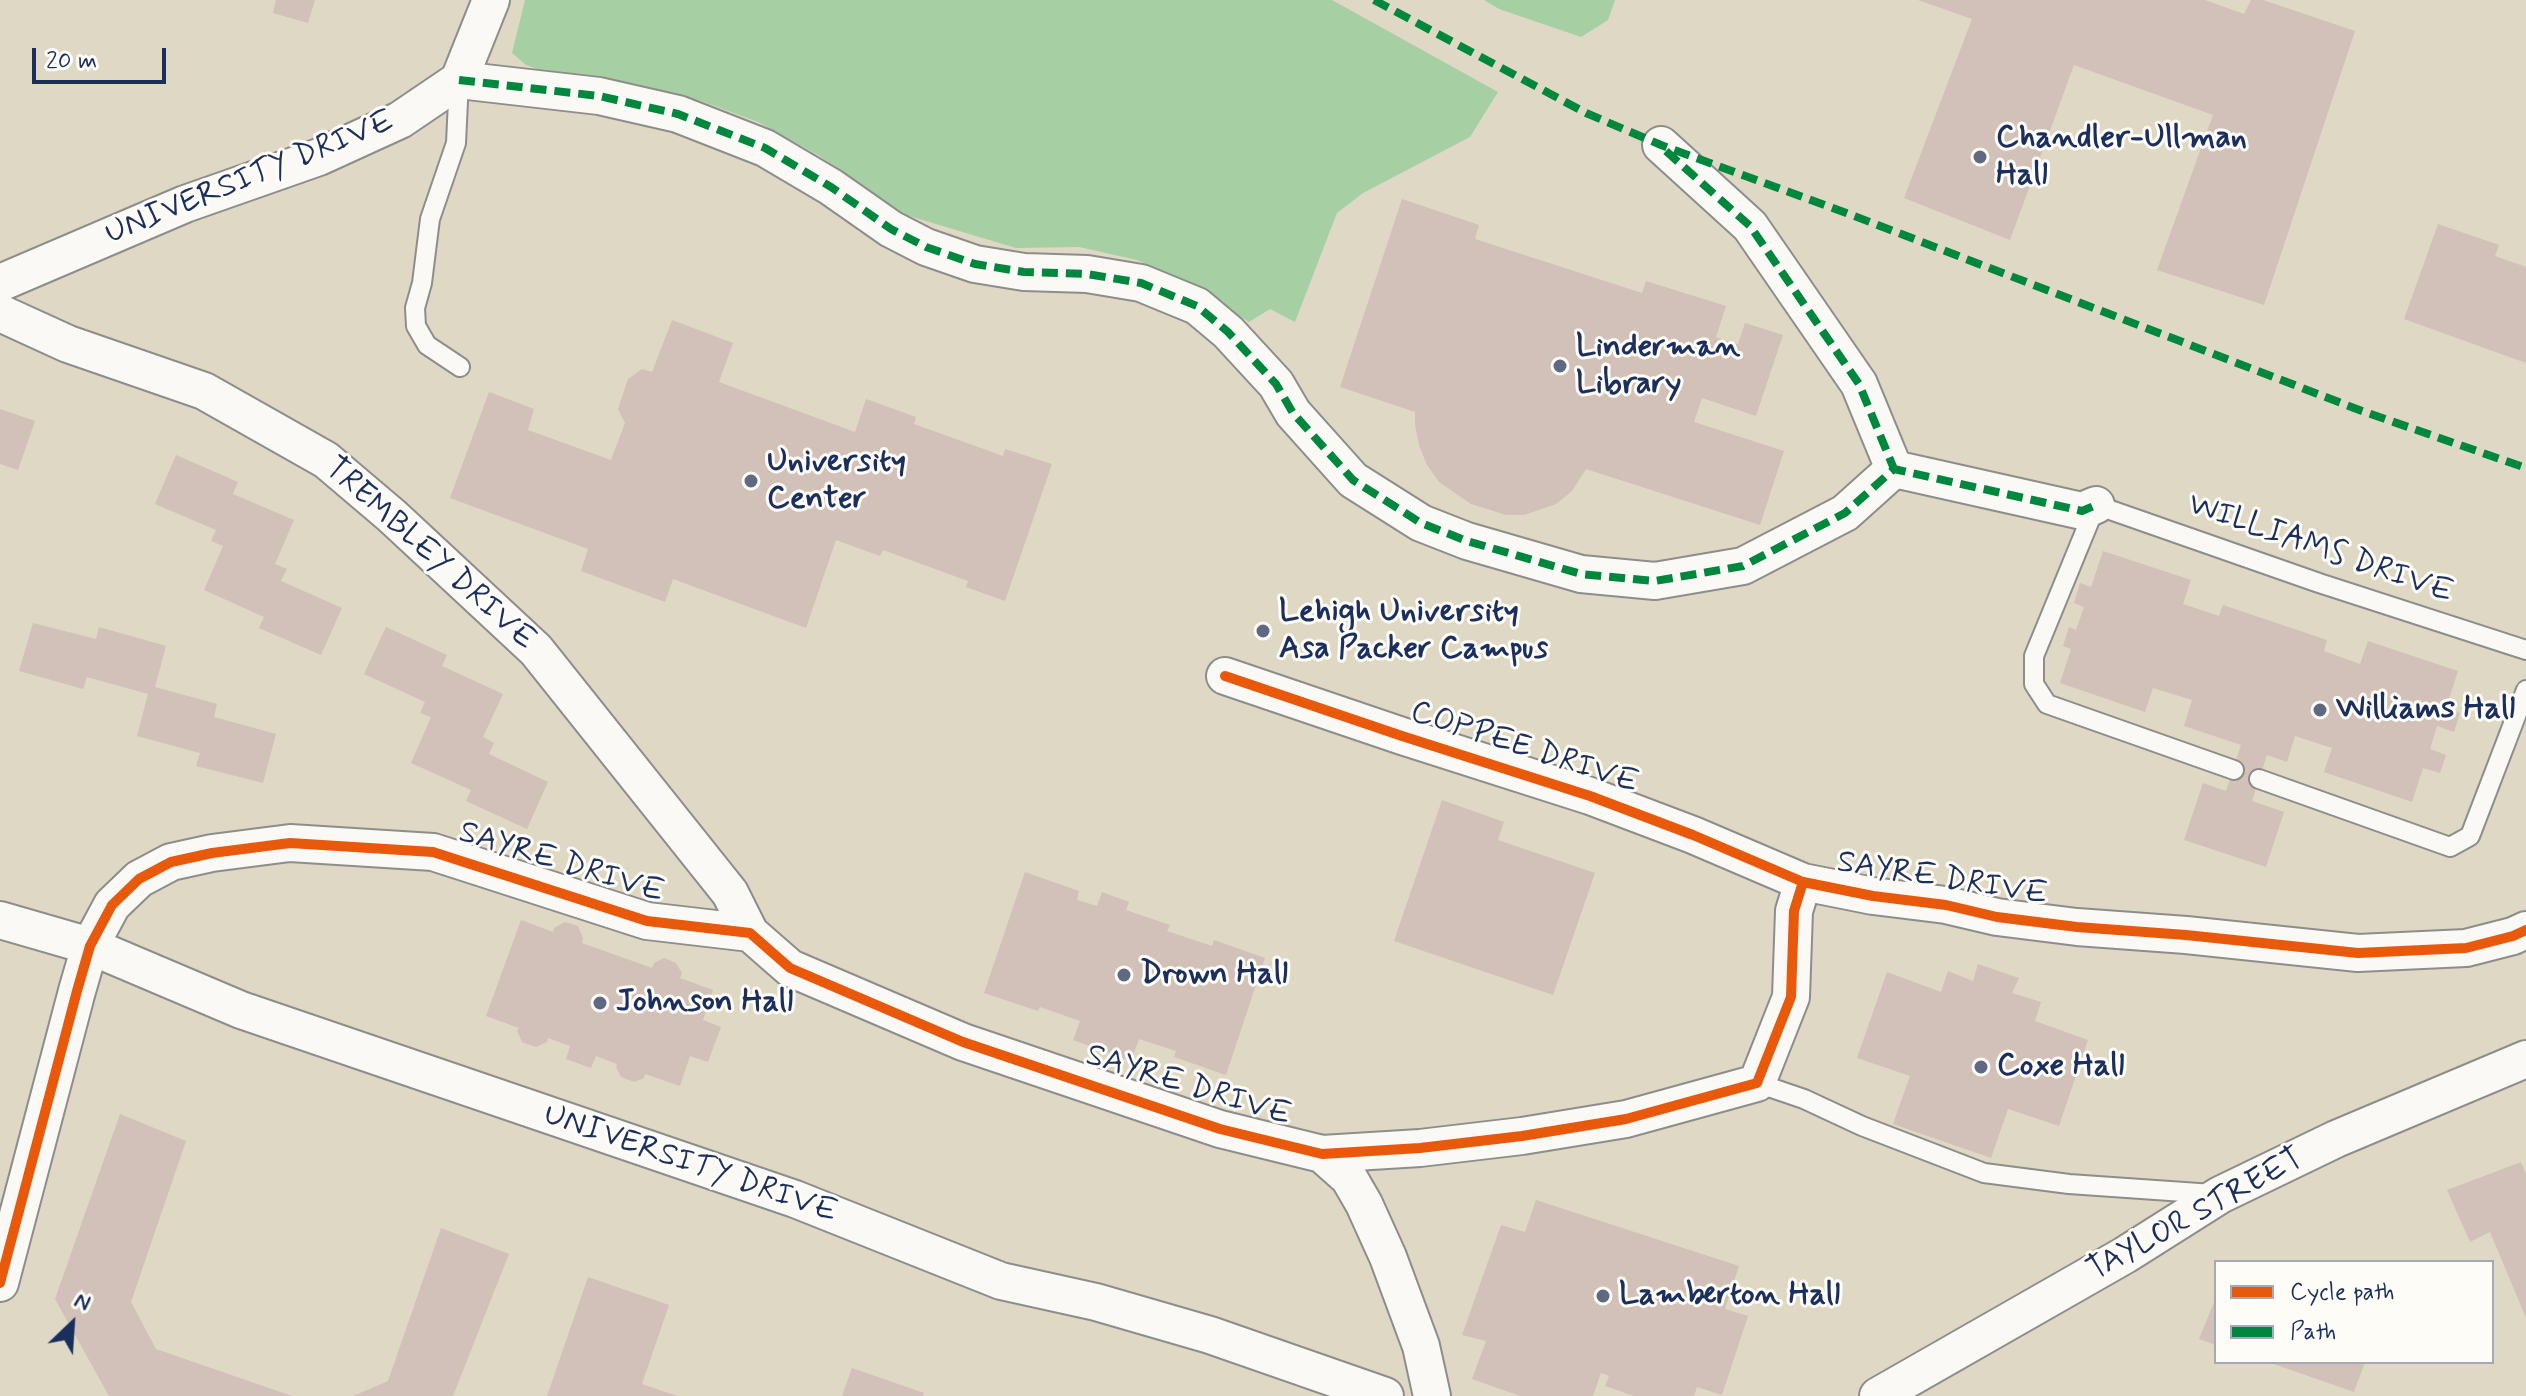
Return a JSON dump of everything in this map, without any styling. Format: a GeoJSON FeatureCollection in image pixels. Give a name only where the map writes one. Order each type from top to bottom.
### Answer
{"type":"FeatureCollection","features":[{"type":"Feature","properties":{"kind":"street"},"geometry":{"type":"LineString","coordinates":[[491,0],[459,80],[599,96],[678,114],[765,148],[831,187],[891,229],[926,247],[975,264],[1024,272],[1087,274],[1141,283],[1197,306],[1228,332],[1276,384],[1293,413],[1353,480],[1421,523],[1467,541],[1581,574],[1655,581],[1743,566],[1845,513],[1894,469]]}},
{"type":"Feature","properties":{"kind":"street","name":"UNIVERSITY DRIVE"},"geometry":{"type":"LineString","coordinates":[[0,283],[185,204],[332,151],[400,120],[459,80]]}},
{"type":"Feature","properties":{"kind":"street"},"geometry":{"type":"LineString","coordinates":[[1661,145],[1750,226],[1859,384],[1894,469]]}},
{"type":"Feature","properties":{"kind":"street","name":"TREMBLEY DRIVE"},"geometry":{"type":"LineString","coordinates":[[0,313],[68,344],[204,391],[326,460],[392,516],[536,650],[730,893],[750,933]]}},
{"type":"Feature","properties":{"kind":"street"},"geometry":{"type":"LineString","coordinates":[[1894,469],[2082,511],[2096,505]]}},
{"type":"Feature","properties":{"kind":"street","name":"COPPEE DRIVE"},"geometry":{"type":"LineString","coordinates":[[1225,676],[1590,796],[1803,882]]}},
{"type":"Feature","properties":{"kind":"street","name":"SAYRE DRIVE"},"geometry":{"type":"LineString","coordinates":[[0,1283],[90,946],[113,904],[139,879],[171,862],[212,853],[290,843],[433,852],[647,921],[750,933],[790,968],[963,1042],[1220,1129],[1322,1154],[1420,1148],[1596,1124],[1626,1119],[1757,1083],[1791,997],[1794,911],[1803,882],[2063,926],[2358,953],[2466,948],[2526,930]]}},
{"type":"Feature","properties":{"kind":"street","name":"UNIVERSITY DRIVE"},"geometry":{"type":"LineString","coordinates":[[0,920],[90,946],[241,1010],[795,1199],[1001,1281],[1096,1302],[1210,1335],[1385,1396]]}},
{"type":"Feature","properties":{"kind":"street","name":"TAYLOR STREET"},"geometry":{"type":"LineString","coordinates":[[1878,1396],[2125,1255],[2220,1195],[2336,1139],[2526,1059]]}},
{"type":"Feature","properties":{"kind":"street"},"geometry":{"type":"LineString","coordinates":[[1322,1154],[1349,1178],[1364,1204],[1388,1257],[1421,1346],[1432,1396]]}},
{"type":"Feature","properties":{"kind":"lane"},"geometry":{"type":"LineString","coordinates":[[459,80],[456,143],[430,219],[422,283],[415,308],[416,326],[427,345],[460,367]]}},
{"type":"Feature","properties":{"kind":"lane"},"geometry":{"type":"LineString","coordinates":[[2096,505],[2034,656],[2034,684],[2047,704],[2234,770]]}},
{"type":"Feature","properties":{"kind":"lane","name":"WILLIAMS DRIVE"},"geometry":{"type":"LineString","coordinates":[[2096,505],[2319,583],[2526,650]]}},
{"type":"Feature","properties":{"kind":"lane"},"geometry":{"type":"LineString","coordinates":[[2259,779],[2450,847],[2470,836],[2526,690]]}},
{"type":"Feature","properties":{"kind":"lane"},"geometry":{"type":"LineString","coordinates":[[1757,1083],[1804,1099],[1862,1126],[1984,1173],[2069,1184],[2220,1195]]}},
{"type":"Feature","properties":{"kind":"green space"},"geometry":{"type":"Polygon","coordinates":[[[525,0],[1332,0],[1498,92],[1470,137],[1363,193],[1337,213],[1295,322],[1270,309],[1249,322],[1181,278],[1137,260],[1079,247],[1016,248],[906,215],[818,155],[758,122],[704,102],[598,78],[548,73],[526,65],[512,53],[525,0]]]}},
{"type":"Feature","properties":{"kind":"green space"},"geometry":{"type":"Polygon","coordinates":[[[1484,0],[1615,0],[1608,20],[1581,37],[1499,9],[1484,0]]]}},
{"type":"Feature","properties":{"kind":"building"},"geometry":{"type":"Polygon","coordinates":[[[276,0],[315,0],[308,23],[273,13],[276,0]]]}},
{"type":"Feature","properties":{"kind":"building","name":"Chandler-Ullman Hall"},"geometry":{"type":"Polygon","coordinates":[[[1918,0],[2205,0],[2244,14],[2251,0],[2263,0],[2355,31],[2264,305],[2157,270],[2213,115],[2074,65],[2010,240],[1904,198],[1972,19],[1918,0]]]}},
{"type":"Feature","properties":{"kind":"building","name":"Linderman Library"},"geometry":{"type":"Polygon","coordinates":[[[1402,199],[1479,225],[1475,239],[1642,293],[1646,281],[1726,306],[1716,337],[1738,344],[1745,323],[1783,335],[1756,416],[1702,398],[1694,422],[1784,451],[1760,525],[1586,469],[1572,491],[1556,504],[1524,515],[1506,515],[1471,504],[1439,482],[1427,465],[1419,445],[1415,412],[1340,387],[1402,199]]]}},
{"type":"Feature","properties":{"kind":"building"},"geometry":{"type":"Polygon","coordinates":[[[2438,224],[2499,245],[2495,256],[2526,267],[2526,363],[2404,319],[2438,224]]]}},
{"type":"Feature","properties":{"kind":"building","name":"University Center"},"geometry":{"type":"Polygon","coordinates":[[[672,320],[733,343],[719,382],[855,432],[866,399],[916,417],[914,424],[1003,456],[1005,449],[1052,464],[1005,601],[966,587],[968,581],[883,550],[880,556],[836,540],[806,628],[673,579],[665,602],[581,571],[588,549],[450,498],[489,392],[534,409],[528,430],[611,460],[625,423],[618,409],[628,379],[642,369],[652,372],[672,320]]]}},
{"type":"Feature","properties":{"kind":"building"},"geometry":{"type":"Polygon","coordinates":[[[0,409],[35,421],[18,470],[0,464],[0,409]]]}},
{"type":"Feature","properties":{"kind":"building"},"geometry":{"type":"Polygon","coordinates":[[[176,455],[238,482],[233,494],[294,520],[275,564],[287,569],[281,581],[342,608],[321,655],[259,628],[264,617],[204,590],[223,546],[211,541],[216,530],[155,504],[176,455]]]}},
{"type":"Feature","properties":{"kind":"building","name":"Williams Hall"},"geometry":{"type":"Polygon","coordinates":[[[2103,551],[2191,580],[2183,604],[2219,616],[2223,605],[2327,640],[2324,651],[2360,664],[2368,641],[2458,671],[2446,708],[2460,713],[2454,732],[2437,726],[2430,749],[2446,755],[2440,773],[2423,768],[2412,802],[2324,772],[2332,748],[2295,736],[2287,762],[2267,755],[2252,801],[2284,812],[2266,867],[2184,840],[2203,783],[2226,791],[2241,745],[2184,726],[2192,700],[2153,688],[2145,712],[2060,683],[2071,649],[2063,646],[2069,627],[2076,630],[2084,607],[2074,603],[2080,583],[2091,587],[2103,551]]]}},
{"type":"Feature","properties":{"kind":"building"},"geometry":{"type":"Polygon","coordinates":[[[33,623],[96,639],[99,627],[166,646],[155,687],[217,704],[214,717],[276,734],[263,783],[196,766],[200,753],[137,736],[148,694],[87,677],[83,689],[19,671],[33,623]]]}},
{"type":"Feature","properties":{"kind":"building"},"geometry":{"type":"Polygon","coordinates":[[[386,627],[447,655],[442,666],[503,694],[483,737],[494,743],[489,754],[548,782],[527,829],[466,801],[471,790],[411,763],[431,717],[420,713],[425,702],[364,674],[386,627]]]}},
{"type":"Feature","properties":{"kind":"building"},"geometry":{"type":"Polygon","coordinates":[[[1442,800],[1504,822],[1498,840],[1595,873],[1553,995],[1394,941],[1442,800]]]}},
{"type":"Feature","properties":{"kind":"building","name":"Drown Hall"},"geometry":{"type":"Polygon","coordinates":[[[1025,872],[1079,891],[1077,900],[1097,906],[1102,892],[1129,902],[1126,910],[1170,925],[1167,931],[1212,946],[1214,940],[1265,958],[1226,1075],[1174,1057],[1176,1051],[1139,1039],[1131,1061],[1073,1040],[1080,1021],[984,993],[1025,872]]]}},
{"type":"Feature","properties":{"kind":"building","name":"Johnson Hall"},"geometry":{"type":"Polygon","coordinates":[[[521,920],[553,932],[554,928],[565,922],[578,926],[582,943],[652,968],[654,963],[664,958],[676,963],[682,973],[680,978],[713,990],[703,1020],[721,1027],[708,1062],[690,1056],[680,1086],[645,1074],[644,1078],[634,1082],[621,1077],[617,1064],[596,1056],[591,1068],[566,1059],[570,1046],[548,1038],[547,1042],[536,1047],[522,1042],[517,1031],[519,1028],[486,1016],[521,920]]]}},
{"type":"Feature","properties":{"kind":"building","name":"Coxe Hall"},"geometry":{"type":"Polygon","coordinates":[[[1978,964],[2019,978],[2012,993],[2041,1002],[2035,1021],[2088,1040],[2059,1126],[2008,1109],[1991,1158],[1893,1124],[1910,1076],[1857,1058],[1887,972],[1941,992],[1948,971],[1973,981],[1978,964]]]}},
{"type":"Feature","properties":{"kind":"building"},"geometry":{"type":"Polygon","coordinates":[[[120,1114],[186,1141],[131,1302],[156,1349],[292,1396],[109,1396],[55,1299],[120,1114]]]}},
{"type":"Feature","properties":{"kind":"building"},"geometry":{"type":"Polygon","coordinates":[[[2521,1162],[2526,1174],[2526,1318],[2490,1232],[2470,1242],[2447,1190],[2521,1162]]]}},
{"type":"Feature","properties":{"kind":"building","name":"Lamberton Hall"},"geometry":{"type":"Polygon","coordinates":[[[1536,1200],[1739,1266],[1725,1309],[1748,1316],[1722,1395],[1697,1387],[1694,1396],[1634,1396],[1605,1386],[1609,1376],[1601,1373],[1593,1396],[1520,1396],[1472,1379],[1486,1341],[1462,1335],[1501,1225],[1525,1232],[1536,1200]]]}},
{"type":"Feature","properties":{"kind":"building"},"geometry":{"type":"Polygon","coordinates":[[[441,1228],[509,1254],[453,1396],[353,1396],[388,1381],[441,1228]]]}},
{"type":"Feature","properties":{"kind":"building"},"geometry":{"type":"Polygon","coordinates":[[[588,1277],[669,1305],[642,1384],[677,1396],[547,1396],[588,1277]]]}},
{"type":"Feature","properties":{"kind":"building"},"geometry":{"type":"Polygon","coordinates":[[[2214,1302],[2214,1344],[2199,1339],[2214,1302]]]}},
{"type":"Feature","properties":{"kind":"building"},"geometry":{"type":"Polygon","coordinates":[[[2274,1364],[2364,1364],[2354,1392],[2274,1364]]]}},
{"type":"Feature","properties":{"kind":"building"},"geometry":{"type":"Polygon","coordinates":[[[852,1368],[924,1393],[923,1396],[842,1396],[852,1368]]]}},
{"type":"Feature","properties":{"kind":"marked path"},"geometry":{"type":"LineString","coordinates":[[1374,0],[1586,113],[1661,145],[2362,411],[2526,468]]}},
{"type":"Feature","properties":{"kind":"marked path"},"geometry":{"type":"LineString","coordinates":[[459,80],[599,96],[678,114],[765,148],[831,187],[891,229],[926,247],[975,264],[1024,272],[1087,274],[1141,283],[1197,306],[1228,332],[1276,384],[1293,413],[1353,480],[1421,523],[1467,541],[1581,574],[1655,581],[1743,566],[1845,513],[1894,469],[2082,511],[2096,505]]}},
{"type":"Feature","properties":{"kind":"marked path"},"geometry":{"type":"LineString","coordinates":[[1666,151],[1750,226],[1859,384],[1894,469]]}},
{"type":"Feature","properties":{"kind":"cycle path"},"geometry":{"type":"LineString","coordinates":[[1225,676],[1590,796],[1803,882],[1873,896],[2077,927],[2358,953],[2466,948],[2526,930]]}},
{"type":"Feature","properties":{"kind":"cycle path"},"geometry":{"type":"LineString","coordinates":[[0,1283],[90,946],[112,905],[139,879],[171,862],[212,853],[290,843],[433,852],[647,921],[750,933],[790,968],[963,1042],[1220,1129],[1322,1154],[1420,1148],[1522,1136],[1626,1119],[1757,1083],[1791,997],[1794,911],[1803,882]]}},
{"type":"Feature","properties":{"kind":"place","name":"Chandler-Ullman Hall"},"geometry":{"type":"Point","coordinates":[1980,157]}},
{"type":"Feature","properties":{"kind":"place","name":"Linderman Library"},"geometry":{"type":"Point","coordinates":[1560,366]}},
{"type":"Feature","properties":{"kind":"place","name":"University Center"},"geometry":{"type":"Point","coordinates":[751,481]}},
{"type":"Feature","properties":{"kind":"place","name":"Lehigh University Asa Packer Campus"},"geometry":{"type":"Point","coordinates":[1263,631]}},
{"type":"Feature","properties":{"kind":"place","name":"Williams Hall"},"geometry":{"type":"Point","coordinates":[2320,710]}},
{"type":"Feature","properties":{"kind":"place","name":"Drown Hall"},"geometry":{"type":"Point","coordinates":[1124,975]}},
{"type":"Feature","properties":{"kind":"place","name":"Johnson Hall"},"geometry":{"type":"Point","coordinates":[600,1003]}},
{"type":"Feature","properties":{"kind":"place","name":"Coxe Hall"},"geometry":{"type":"Point","coordinates":[1981,1067]}},
{"type":"Feature","properties":{"kind":"place","name":"Lamberton Hall"},"geometry":{"type":"Point","coordinates":[1603,1296]}}]}
